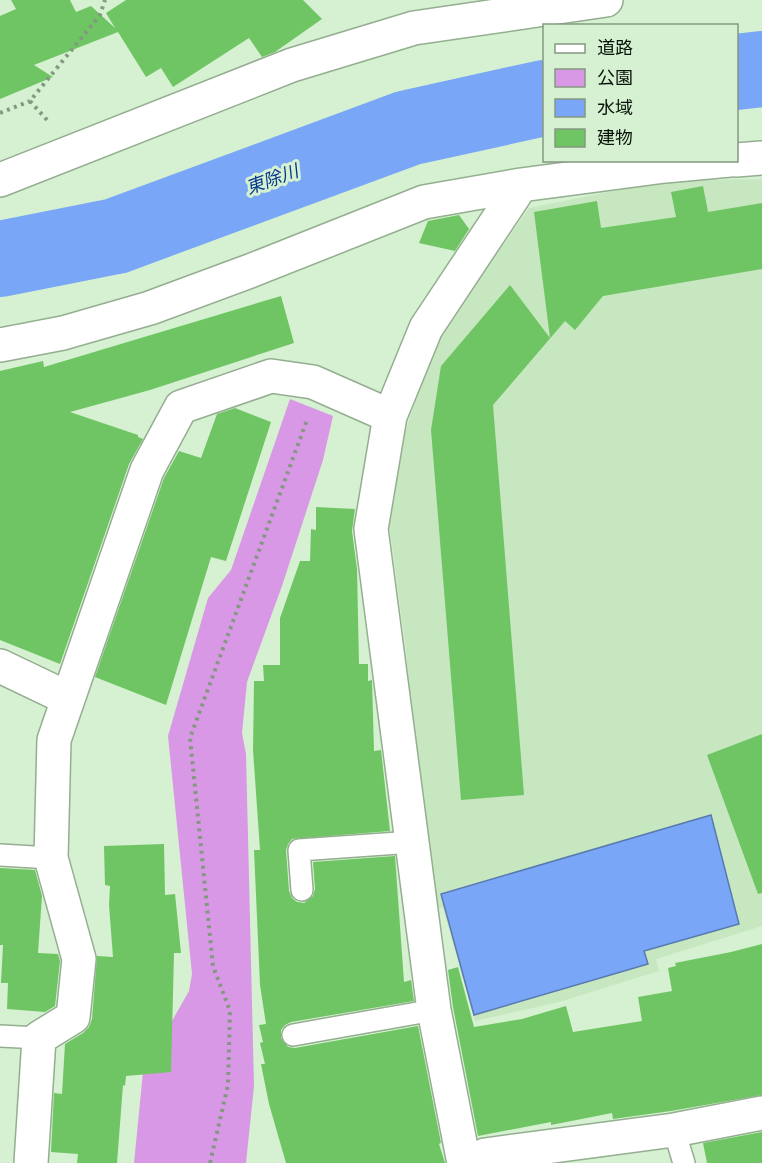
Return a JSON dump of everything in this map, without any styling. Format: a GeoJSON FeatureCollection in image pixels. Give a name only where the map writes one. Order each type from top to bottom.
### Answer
{"type":"FeatureCollection","features":[{"type":"Feature","properties":{"kind":"street"},"geometry":{"type":"LineString","coordinates":[[0,180],[292,65],[414,28],[606,0]]}},
{"type":"Feature","properties":{"kind":"street"},"geometry":{"type":"LineString","coordinates":[[738,160],[762,158]]}},
{"type":"Feature","properties":{"kind":"street"},"geometry":{"type":"LineString","coordinates":[[0,345],[63,333],[150,308],[424,202],[521,185],[708,162]]}},
{"type":"Feature","properties":{"kind":"street"},"geometry":{"type":"LineString","coordinates":[[464,1163],[434,1010],[371,529],[390,417],[426,328],[521,185]]}},
{"type":"Feature","properties":{"kind":"street"},"geometry":{"type":"LineString","coordinates":[[31,1163],[39,1038],[73,1017],[79,959],[51,858],[54,740],[147,470],[181,407],[271,376],[313,382],[390,417]]}},
{"type":"Feature","properties":{"kind":"street"},"geometry":{"type":"LineString","coordinates":[[0,666],[67,699]]}},
{"type":"Feature","properties":{"kind":"street"},"geometry":{"type":"LineString","coordinates":[[477,1163],[485,1155],[674,1130],[762,1113]]}},
{"type":"Feature","properties":{"kind":"lane"},"geometry":{"type":"LineString","coordinates":[[302,890],[299,850],[413,842]]}},
{"type":"Feature","properties":{"kind":"lane"},"geometry":{"type":"LineString","coordinates":[[0,855],[51,858]]}},
{"type":"Feature","properties":{"kind":"lane"},"geometry":{"type":"LineString","coordinates":[[293,1035],[434,1010]]}},
{"type":"Feature","properties":{"kind":"lane"},"geometry":{"type":"LineString","coordinates":[[0,1036],[39,1038]]}},
{"type":"Feature","properties":{"kind":"lane"},"geometry":{"type":"LineString","coordinates":[[674,1130],[684,1163]]}},
{"type":"Feature","properties":{"kind":"path"},"geometry":{"type":"LineString","coordinates":[[0,113],[30,101],[100,15],[105,0]]}},
{"type":"Feature","properties":{"kind":"path"},"geometry":{"type":"LineString","coordinates":[[30,101],[67,141],[73,153]]}},
{"type":"Feature","properties":{"kind":"path"},"geometry":{"type":"LineString","coordinates":[[210,1163],[228,1085],[230,1011],[213,966],[190,738],[309,415],[313,382]]}},
{"type":"Feature","properties":{"kind":"shaded area"},"geometry":{"type":"Polygon","coordinates":[[[762,179],[762,926],[656,959],[659,971],[559,1002],[475,1021],[443,908],[438,908],[420,799],[406,651],[389,522],[397,457],[435,341],[529,208],[663,181],[762,179]]]}},
{"type":"Feature","properties":{"kind":"green space"},"geometry":{"type":"Polygon","coordinates":[[[290,399],[333,416],[323,460],[282,586],[247,682],[242,733],[246,754],[254,1086],[246,1163],[134,1163],[143,1072],[189,991],[192,974],[168,736],[208,598],[231,570],[290,399]]]}},
{"type":"Feature","properties":{"kind":"water"},"geometry":{"type":"Polygon","coordinates":[[[711,815],[739,924],[644,951],[648,964],[474,1015],[441,894],[711,815]]]}},
{"type":"Feature","properties":{"kind":"building"},"geometry":{"type":"Polygon","coordinates":[[[11,0],[70,0],[76,12],[91,6],[115,28],[106,13],[126,0],[303,0],[322,19],[275,52],[262,57],[249,38],[173,87],[161,68],[146,77],[118,32],[34,65],[53,77],[0,99],[0,16],[16,9],[11,0]]]}},
{"type":"Feature","properties":{"kind":"building"},"geometry":{"type":"Polygon","coordinates":[[[703,186],[708,212],[762,203],[762,269],[603,296],[575,330],[565,321],[493,405],[524,795],[461,800],[431,430],[441,366],[510,285],[550,338],[534,212],[597,201],[601,228],[676,217],[671,192],[703,186]]]}},
{"type":"Feature","properties":{"kind":"building"},"geometry":{"type":"Polygon","coordinates":[[[459,215],[469,229],[455,251],[419,243],[428,221],[459,215]]]}},
{"type":"Feature","properties":{"kind":"building"},"geometry":{"type":"Polygon","coordinates":[[[281,296],[294,343],[150,390],[70,412],[138,435],[143,439],[129,464],[60,664],[0,640],[0,371],[43,361],[44,367],[281,296]]]}},
{"type":"Feature","properties":{"kind":"building"},"geometry":{"type":"Polygon","coordinates":[[[235,408],[271,422],[226,561],[211,557],[166,705],[95,677],[164,478],[179,451],[201,458],[217,414],[235,408]]]}},
{"type":"Feature","properties":{"kind":"building"},"geometry":{"type":"Polygon","coordinates":[[[316,507],[355,509],[352,531],[357,569],[359,664],[368,664],[368,681],[372,680],[374,751],[381,750],[390,831],[292,839],[286,850],[289,891],[297,902],[304,903],[313,896],[315,889],[313,862],[395,856],[404,982],[411,980],[414,1001],[291,1022],[281,1030],[281,1038],[288,1047],[295,1048],[418,1026],[441,1143],[439,1144],[445,1163],[286,1163],[269,1104],[261,1064],[265,1064],[259,1025],[266,1024],[260,985],[254,850],[260,850],[253,750],[254,681],[264,681],[263,665],[280,665],[280,618],[300,561],[310,561],[311,529],[316,530],[316,507]]]}},
{"type":"Feature","properties":{"kind":"building"},"geometry":{"type":"Polygon","coordinates":[[[762,734],[762,893],[758,894],[707,755],[762,734]]]}},
{"type":"Feature","properties":{"kind":"building"},"geometry":{"type":"Polygon","coordinates":[[[164,844],[165,895],[175,894],[181,953],[174,953],[171,1072],[126,1076],[125,1086],[123,1085],[117,1163],[77,1163],[78,1154],[51,1152],[54,1093],[62,1094],[65,1044],[83,1033],[89,1027],[92,1019],[97,956],[113,957],[109,905],[110,886],[105,885],[104,846],[164,844]]]}},
{"type":"Feature","properties":{"kind":"building"},"geometry":{"type":"Polygon","coordinates":[[[0,868],[35,870],[42,896],[38,953],[58,954],[60,961],[55,1006],[45,1012],[7,1009],[8,983],[1,983],[3,945],[0,945],[0,868]]]}},
{"type":"Feature","properties":{"kind":"building"},"geometry":{"type":"Polygon","coordinates":[[[762,944],[762,1095],[613,1119],[612,1113],[478,1136],[448,970],[458,967],[474,1027],[522,1019],[566,1006],[573,1032],[642,1021],[638,997],[672,991],[668,968],[676,966],[675,963],[762,944]]]}},
{"type":"Feature","properties":{"kind":"building"},"geometry":{"type":"Polygon","coordinates":[[[762,1132],[762,1163],[707,1163],[703,1143],[762,1132]]]}},
{"type":"Feature","properties":{"kind":"waterway","name":"東除川"},"geometry":{"type":"LineString","coordinates":[[738,72],[762,69]]}},
{"type":"Feature","properties":{"kind":"waterway","name":"東除川"},"geometry":{"type":"LineString","coordinates":[[0,259],[116,236],[408,128],[543,98]]}}]}
